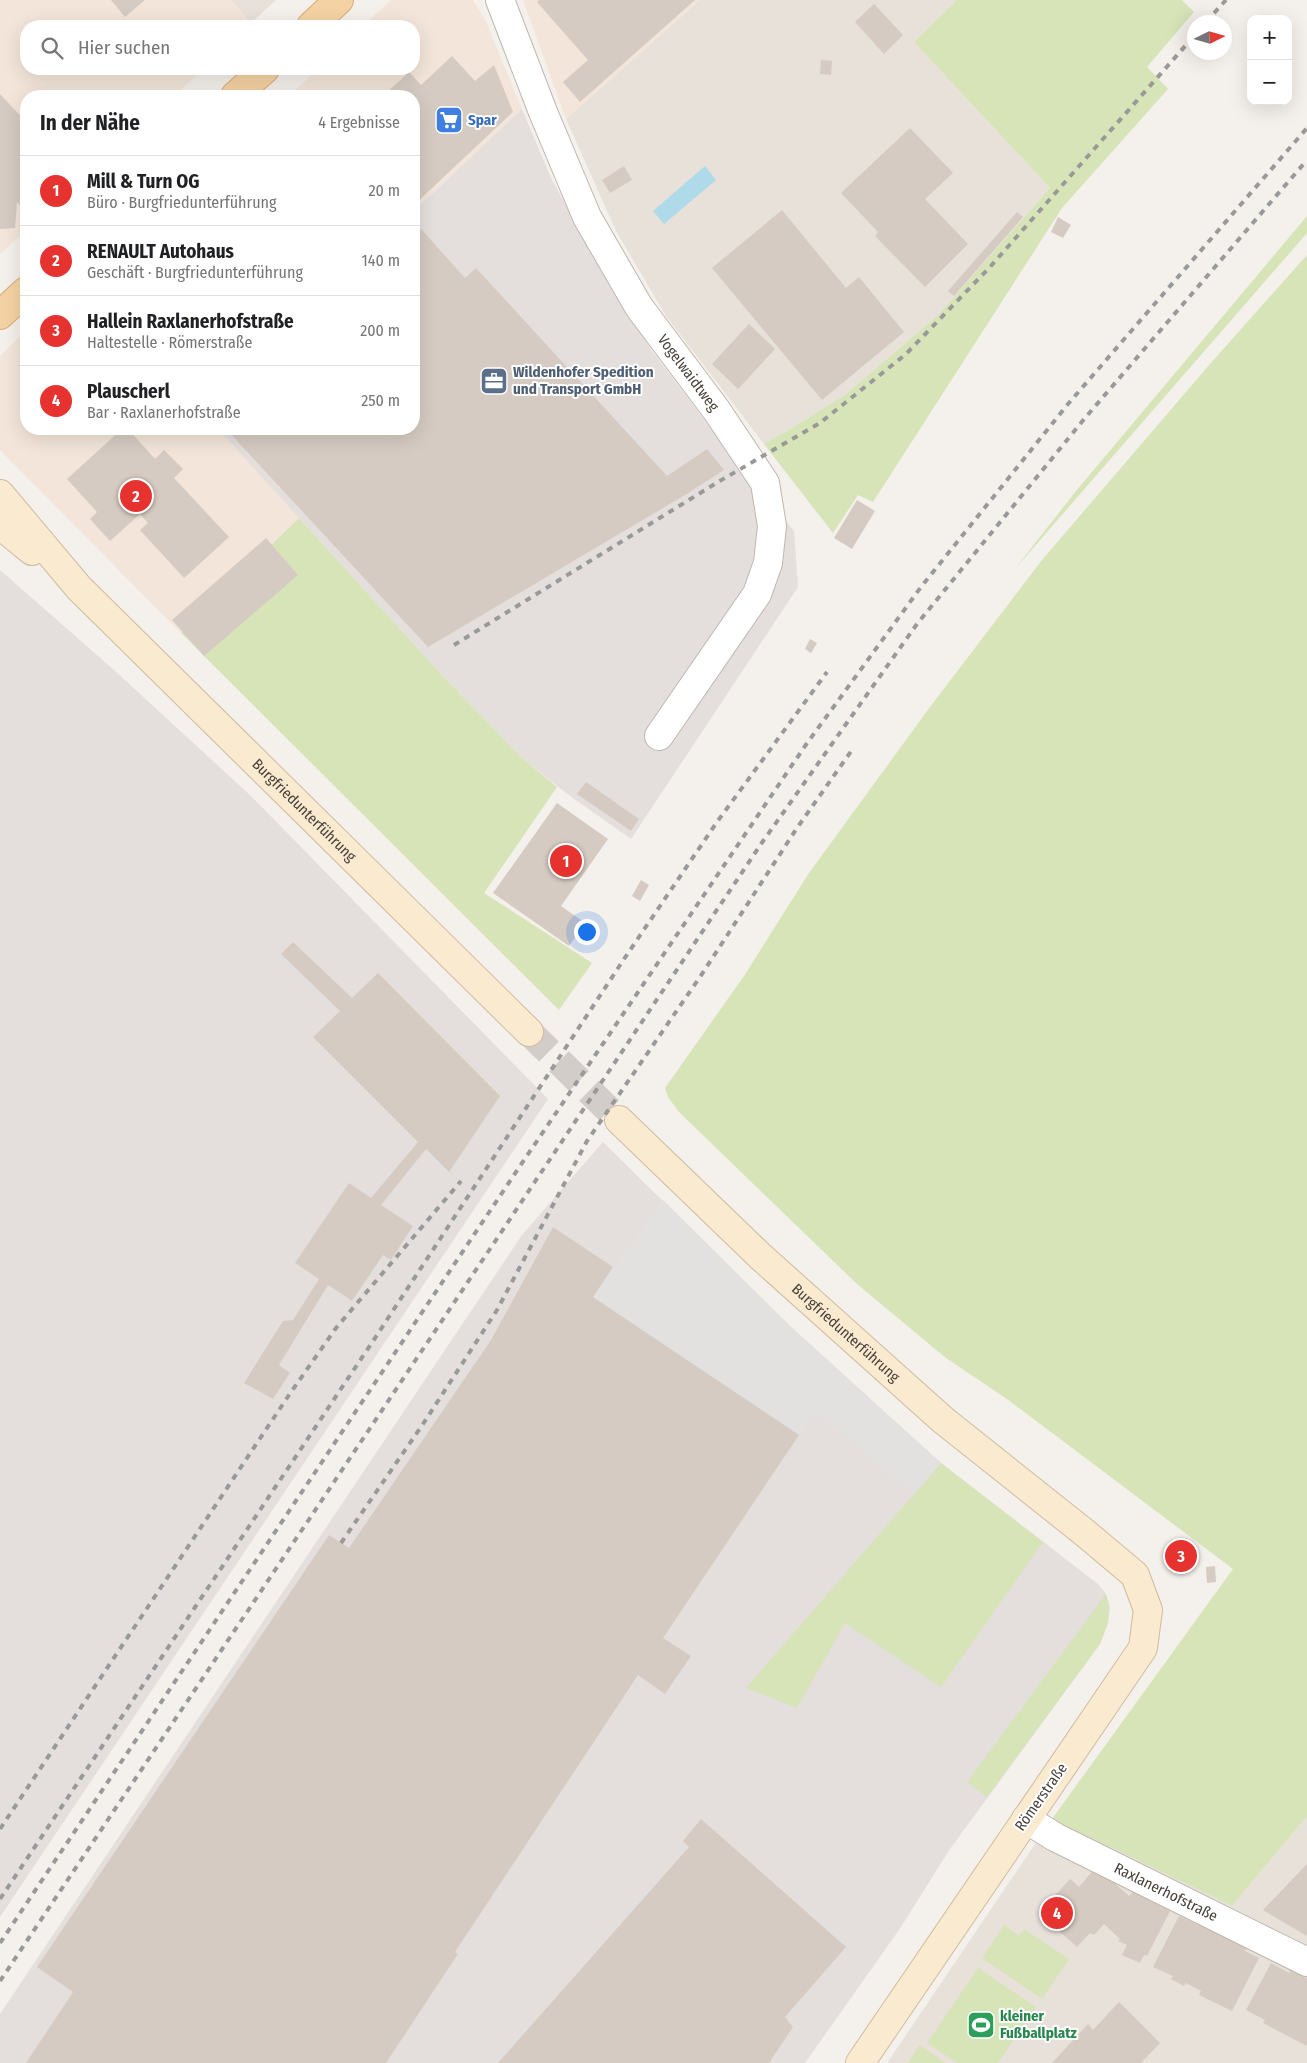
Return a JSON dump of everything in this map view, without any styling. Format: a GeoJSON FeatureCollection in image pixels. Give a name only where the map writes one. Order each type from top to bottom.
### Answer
{"type":"FeatureCollection","features":[{"type":"Feature","properties":{"kind":"main road"},"geometry":{"type":"LineString","coordinates":[[317,20],[339,0]]}},
{"type":"Feature","properties":{"kind":"main road"},"geometry":{"type":"LineString","coordinates":[[242,90],[258,75]]}},
{"type":"Feature","properties":{"kind":"main road"},"geometry":{"type":"LineString","coordinates":[[0,315],[20,297]]}},
{"type":"Feature","properties":{"kind":"street","name":"Vogelwaidtweg"},"geometry":{"type":"LineString","coordinates":[[500,0],[543,112],[587,217],[639,307],[717,411],[765,482],[772,526],[768,562],[757,594],[660,736]]}},
{"type":"Feature","properties":{"kind":"street","name":"Burgfriedunterführung"},"geometry":{"type":"LineString","coordinates":[[0,494],[79,588],[530,1032]]}},
{"type":"Feature","properties":{"kind":"street","name":"Burgfriedunterführung"},"geometry":{"type":"LineString","coordinates":[[0,526],[79,588]]}},
{"type":"Feature","properties":{"kind":"street","name":"Burgfriedunterführung"},"geometry":{"type":"LineString","coordinates":[[620,1120],[760,1256],[943,1420],[1085,1533]]}},
{"type":"Feature","properties":{"kind":"street","name":"Römerstraße"},"geometry":{"type":"LineString","coordinates":[[860,2063],[1143,1648],[1148,1610],[1135,1575],[1085,1533]]}},
{"type":"Feature","properties":{"kind":"street","name":"Raxlanerhofstraße"},"geometry":{"type":"LineString","coordinates":[[1026,1819],[1055,1837],[1307,1962]]}},
{"type":"Feature","properties":{"kind":"shaded area"},"geometry":{"type":"Polygon","coordinates":[[[0,0],[231,0],[248,20],[20,20],[20,75],[197,75],[180,90],[20,90],[20,236],[0,254],[0,0]]]}},
{"type":"Feature","properties":{"kind":"shaded area"},"geometry":{"type":"Polygon","coordinates":[[[231,0],[276,0],[254,20],[248,20],[231,0]]]}},
{"type":"Feature","properties":{"kind":"shaded area"},"geometry":{"type":"Polygon","coordinates":[[[391,0],[473,0],[486,22],[522,109],[420,205],[420,90],[295,90],[312,75],[420,75],[420,20],[369,20],[391,0]]]}},
{"type":"Feature","properties":{"kind":"shaded area"},"geometry":{"type":"Polygon","coordinates":[[[523,0],[700,0],[566,119],[523,0]]]}},
{"type":"Feature","properties":{"kind":"shaded area"},"geometry":{"type":"Polygon","coordinates":[[[700,0],[957,0],[914,42],[1050,188],[938,315],[846,394],[764,444],[666,316],[616,231],[566,119],[700,0]]]}},
{"type":"Feature","properties":{"kind":"shaded area"},"geometry":{"type":"Polygon","coordinates":[[[522,109],[551,178],[596,260],[652,351],[738,464],[794,531],[798,587],[631,839],[566,793],[521,757],[440,673],[223,435],[420,435],[420,205],[522,109]]]}},
{"type":"Feature","properties":{"kind":"shaded area"},"geometry":{"type":"Polygon","coordinates":[[[20,337],[20,435],[223,435],[299,518],[181,633],[0,450],[0,356],[20,337]]]}},
{"type":"Feature","properties":{"kind":"shaded area"},"geometry":{"type":"Polygon","coordinates":[[[0,570],[114,670],[251,796],[548,1099],[0,1917],[0,570]]]}},
{"type":"Feature","properties":{"kind":"shaded area"},"geometry":{"type":"Polygon","coordinates":[[[603,1142],[790,1326],[941,1463],[1098,1584],[1106,1594],[1110,1607],[1108,1623],[1100,1644],[950,1849],[899,1930],[805,2063],[0,2063],[0,2014],[522,1235],[603,1142]]]}},
{"type":"Feature","properties":{"kind":"shaded area"},"geometry":{"type":"Polygon","coordinates":[[[663,1200],[790,1326],[941,1463],[914,1495],[816,1411],[799,1435],[593,1297],[663,1200]]]}},
{"type":"Feature","properties":{"kind":"shaded area"},"geometry":{"type":"Polygon","coordinates":[[[1307,1816],[1307,2063],[887,2063],[1052,1819],[1232,1906],[1307,1816]]]}},
{"type":"Feature","properties":{"kind":"green space"},"geometry":{"type":"Polygon","coordinates":[[[957,0],[1182,0],[1194,12],[1191,15],[1187,15],[1187,20],[1147,67],[1168,89],[1062,208],[873,502],[858,495],[833,533],[764,444],[846,394],[938,315],[1050,188],[914,42],[957,0]]]}},
{"type":"Feature","properties":{"kind":"green space"},"geometry":{"type":"Polygon","coordinates":[[[1307,216],[1307,233],[1014,570],[1076,491],[1307,216]]]}},
{"type":"Feature","properties":{"kind":"green space"},"geometry":{"type":"Polygon","coordinates":[[[1307,255],[1307,1816],[1232,1906],[1052,1819],[1233,1569],[1007,1399],[946,1358],[857,1284],[679,1112],[668,1097],[665,1088],[744,976],[809,873],[930,707],[1042,560],[1210,364],[1307,255]]]}},
{"type":"Feature","properties":{"kind":"green space"},"geometry":{"type":"Polygon","coordinates":[[[299,518],[440,673],[521,757],[557,787],[484,893],[592,963],[559,1010],[181,633],[299,518]]]}},
{"type":"Feature","properties":{"kind":"green space"},"geometry":{"type":"Polygon","coordinates":[[[941,1463],[1043,1542],[941,1687],[845,1623],[797,1708],[746,1688],[941,1463]]]}},
{"type":"Feature","properties":{"kind":"green space"},"geometry":{"type":"Polygon","coordinates":[[[1106,1594],[1109,1608],[1108,1619],[1100,1644],[987,1797],[967,1782],[1106,1594]]]}},
{"type":"Feature","properties":{"kind":"green space"},"geometry":{"type":"Polygon","coordinates":[[[1004,1925],[1019,1936],[1024,1929],[1069,1959],[1042,1999],[982,1958],[1004,1925]]]}},
{"type":"Feature","properties":{"kind":"green space","name":"kleiner Fußballplatz"},"geometry":{"type":"Polygon","coordinates":[[[978,1968],[1036,2007],[998,2063],[957,2063],[927,2043],[978,1968]]]}},
{"type":"Feature","properties":{"kind":"green space"},"geometry":{"type":"Polygon","coordinates":[[[920,2045],[945,2063],[908,2063],[920,2045]]]}},
{"type":"Feature","properties":{"kind":"water"},"geometry":{"type":"Polygon","coordinates":[[[705,166],[716,180],[664,224],[653,211],[705,166]]]}},
{"type":"Feature","properties":{"kind":"building"},"geometry":{"type":"Polygon","coordinates":[[[111,0],[145,0],[125,17],[111,0]]]}},
{"type":"Feature","properties":{"kind":"building"},"geometry":{"type":"Polygon","coordinates":[[[539,0],[695,0],[580,102],[563,82],[588,60],[537,2],[539,0]]]}},
{"type":"Feature","properties":{"kind":"building"},"geometry":{"type":"Polygon","coordinates":[[[874,4],[903,35],[884,54],[855,22],[874,4]]]}},
{"type":"Feature","properties":{"kind":"building","name":"Spar"},"geometry":{"type":"Polygon","coordinates":[[[452,56],[475,81],[494,65],[513,112],[420,199],[420,90],[390,90],[406,75],[412,75],[421,85],[452,56]]]}},
{"type":"Feature","properties":{"kind":"building"},"geometry":{"type":"Polygon","coordinates":[[[821,60],[832,61],[831,75],[820,74],[821,60]]]}},
{"type":"Feature","properties":{"kind":"building"},"geometry":{"type":"Polygon","coordinates":[[[0,94],[20,116],[20,205],[17,202],[15,228],[0,229],[0,94]]]}},
{"type":"Feature","properties":{"kind":"building"},"geometry":{"type":"Polygon","coordinates":[[[910,128],[953,173],[925,199],[968,244],[925,287],[875,236],[878,232],[841,193],[910,128]]]}},
{"type":"Feature","properties":{"kind":"building"},"geometry":{"type":"Polygon","coordinates":[[[624,166],[632,180],[610,193],[602,180],[624,166]]]}},
{"type":"Feature","properties":{"kind":"building"},"geometry":{"type":"Polygon","coordinates":[[[782,210],[846,288],[859,277],[904,332],[822,400],[712,268],[782,210]]]}},
{"type":"Feature","properties":{"kind":"building"},"geometry":{"type":"Polygon","coordinates":[[[1017,212],[1023,217],[954,296],[948,291],[1017,212]]]}},
{"type":"Feature","properties":{"kind":"building"},"geometry":{"type":"Polygon","coordinates":[[[1058,217],[1071,225],[1063,238],[1051,232],[1058,217]]]}},
{"type":"Feature","properties":{"kind":"building"},"geometry":{"type":"Polygon","coordinates":[[[420,230],[465,278],[476,268],[667,476],[707,449],[724,470],[428,647],[232,435],[420,435],[420,230]]]}},
{"type":"Feature","properties":{"kind":"building"},"geometry":{"type":"Polygon","coordinates":[[[749,324],[775,349],[738,389],[712,364],[749,324]]]}},
{"type":"Feature","properties":{"kind":"building"},"geometry":{"type":"Polygon","coordinates":[[[115,435],[133,435],[155,459],[164,450],[183,469],[174,478],[229,537],[184,578],[140,530],[148,523],[140,514],[110,541],[90,519],[97,512],[67,479],[115,435]]]}},
{"type":"Feature","properties":{"kind":"building"},"geometry":{"type":"Polygon","coordinates":[[[857,500],[875,511],[852,549],[834,538],[857,500]]]}},
{"type":"Feature","properties":{"kind":"building"},"geometry":{"type":"Polygon","coordinates":[[[266,538],[298,575],[204,656],[172,620],[266,538]]]}},
{"type":"Feature","properties":{"kind":"building"},"geometry":{"type":"Polygon","coordinates":[[[810,639],[817,643],[811,653],[805,649],[810,639]]]}},
{"type":"Feature","properties":{"kind":"building"},"geometry":{"type":"Polygon","coordinates":[[[586,782],[639,819],[631,831],[577,794],[586,782]]]}},
{"type":"Feature","properties":{"kind":"building"},"geometry":{"type":"Polygon","coordinates":[[[557,803],[608,839],[561,906],[585,923],[569,946],[493,893],[557,803]]]}},
{"type":"Feature","properties":{"kind":"building"},"geometry":{"type":"Polygon","coordinates":[[[641,880],[649,885],[640,901],[632,896],[641,880]]]}},
{"type":"Feature","properties":{"kind":"building"},"geometry":{"type":"Polygon","coordinates":[[[293,942],[352,998],[378,973],[500,1096],[449,1172],[426,1149],[381,1205],[413,1226],[391,1260],[383,1255],[352,1301],[328,1285],[279,1365],[290,1373],[273,1399],[244,1383],[283,1321],[293,1320],[319,1279],[295,1263],[349,1183],[371,1198],[418,1142],[313,1037],[340,1011],[281,954],[293,942]]]}},
{"type":"Feature","properties":{"kind":"building"},"geometry":{"type":"Polygon","coordinates":[[[553,1227],[613,1267],[593,1297],[799,1435],[663,1638],[691,1656],[665,1694],[638,1675],[455,1952],[458,1954],[386,2063],[26,2063],[73,1992],[37,1967],[329,1535],[349,1548],[491,1340],[553,1227]]]}},
{"type":"Feature","properties":{"kind":"building"},"geometry":{"type":"Polygon","coordinates":[[[1215,1566],[1216,1582],[1207,1583],[1206,1567],[1215,1566]]]}},
{"type":"Feature","properties":{"kind":"building"},"geometry":{"type":"Polygon","coordinates":[[[701,1819],[846,1947],[785,2017],[793,2027],[769,2063],[498,2063],[689,1847],[683,1841],[701,1819]]]}},
{"type":"Feature","properties":{"kind":"building"},"geometry":{"type":"Polygon","coordinates":[[[1307,1864],[1307,1936],[1263,1910],[1307,1864]]]}},
{"type":"Feature","properties":{"kind":"building"},"geometry":{"type":"Polygon","coordinates":[[[1096,1867],[1129,1896],[1133,1892],[1170,1911],[1147,1956],[1144,1955],[1140,1963],[1122,1955],[1127,1945],[1118,1941],[1120,1939],[1104,1924],[1094,1935],[1090,1933],[1077,1947],[1039,1913],[1070,1879],[1079,1887],[1096,1867]]]}},
{"type":"Feature","properties":{"kind":"building"},"geometry":{"type":"Polygon","coordinates":[[[1179,1916],[1198,1925],[1199,1922],[1247,1946],[1245,1951],[1259,1958],[1232,2011],[1199,1995],[1201,1991],[1186,1983],[1184,1986],[1171,1979],[1173,1976],[1153,1967],[1179,1916]]]}},
{"type":"Feature","properties":{"kind":"building"},"geometry":{"type":"Polygon","coordinates":[[[1271,1963],[1289,1973],[1290,1970],[1307,1978],[1307,2046],[1263,2023],[1265,2020],[1246,2010],[1271,1963]]]}},
{"type":"Feature","properties":{"kind":"building"},"geometry":{"type":"Polygon","coordinates":[[[1119,2002],[1160,2043],[1141,2063],[1052,2063],[1088,2024],[1093,2030],[1119,2002]]]}},
{"type":"Feature","properties":{"kind":"tunnel"},"geometry":{"type":"LineString","coordinates":[[529,1032],[619,1120]]}},
{"type":"Feature","properties":{"kind":"railway"},"geometry":{"type":"LineString","coordinates":[[1212,15],[1226,0]]}},
{"type":"Feature","properties":{"kind":"railway"},"geometry":{"type":"LineString","coordinates":[[454,645],[718,482],[820,423],[906,354],[990,267],[1187,44]]}},
{"type":"Feature","properties":{"kind":"railway"},"geometry":{"type":"LineString","coordinates":[[0,1943],[520,1166],[805,746],[921,587],[1068,404],[1307,128]]}},
{"type":"Feature","properties":{"kind":"railway"},"geometry":{"type":"LineString","coordinates":[[0,1981],[761,844],[917,624],[1085,418],[1307,160]]}},
{"type":"Feature","properties":{"kind":"railway"},"geometry":{"type":"LineString","coordinates":[[0,1899],[373,1341],[624,959],[717,822],[827,672]]}},
{"type":"Feature","properties":{"kind":"railway"},"geometry":{"type":"LineString","coordinates":[[341,1543],[423,1424],[497,1310],[587,1141],[702,974],[797,828],[852,750]]}},
{"type":"Feature","properties":{"kind":"railway"},"geometry":{"type":"LineString","coordinates":[[0,1829],[289,1395],[336,1328],[461,1181]]}},
{"type":"Feature","properties":{"kind":"place","name":"Spar"},"geometry":{"type":"Point","coordinates":[449,120]}},
{"type":"Feature","properties":{"kind":"place","name":"Wildenhofer Spedition und Transport GmbH"},"geometry":{"type":"Point","coordinates":[494,381]}},
{"type":"Feature","properties":{"kind":"place","name":"RENAULT Autohaus"},"geometry":{"type":"Point","coordinates":[136,496]}},
{"type":"Feature","properties":{"kind":"place","name":"Mill & Turn OG"},"geometry":{"type":"Point","coordinates":[566,861]}},
{"type":"Feature","properties":{"kind":"place","name":"Hallein Raxlanerhofstraße"},"geometry":{"type":"Point","coordinates":[1181,1556]}},
{"type":"Feature","properties":{"kind":"place","name":"Plauscherl"},"geometry":{"type":"Point","coordinates":[1057,1913]}},
{"type":"Feature","properties":{"kind":"place","name":"kleiner Fußballplatz"},"geometry":{"type":"Point","coordinates":[981,2025]}}]}
